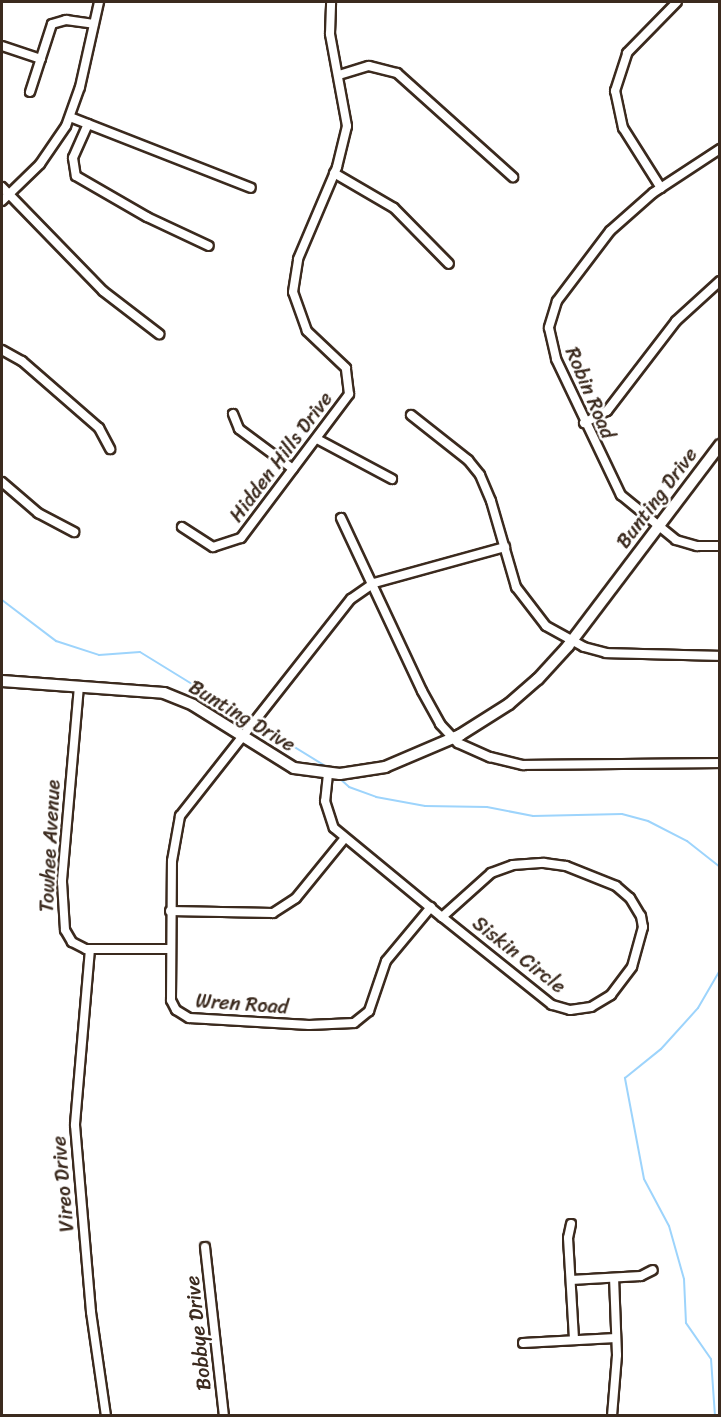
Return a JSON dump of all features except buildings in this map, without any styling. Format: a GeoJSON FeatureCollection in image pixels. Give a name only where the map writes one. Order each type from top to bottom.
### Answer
{"type":"FeatureCollection","features":[{"type":"Feature","properties":{"kind":"street"},"geometry":{"type":"LineString","coordinates":[[4,199],[51,151],[70,117],[99,2]]}},
{"type":"Feature","properties":{"kind":"street","name":"Hidden Hills Drive"},"geometry":{"type":"LineString","coordinates":[[182,527],[208,546],[232,544],[244,534],[349,394],[350,378],[342,363],[307,330],[297,309],[293,284],[298,259],[334,173],[347,126],[330,34],[331,2]]}},
{"type":"Feature","properties":{"kind":"street"},"geometry":{"type":"LineString","coordinates":[[662,188],[623,128],[615,91],[627,53],[677,2]]}},
{"type":"Feature","properties":{"kind":"street"},"geometry":{"type":"LineString","coordinates":[[30,92],[52,24],[66,20],[94,24]]}},
{"type":"Feature","properties":{"kind":"street"},"geometry":{"type":"LineString","coordinates":[[2,46],[41,59]]}},
{"type":"Feature","properties":{"kind":"street"},"geometry":{"type":"LineString","coordinates":[[339,75],[369,66],[397,73],[513,177]]}},
{"type":"Feature","properties":{"kind":"street"},"geometry":{"type":"LineString","coordinates":[[70,117],[251,188]]}},
{"type":"Feature","properties":{"kind":"street"},"geometry":{"type":"LineString","coordinates":[[88,124],[73,158],[76,176],[147,217],[209,246]]}},
{"type":"Feature","properties":{"kind":"street","name":"Robin Road"},"geometry":{"type":"LineString","coordinates":[[720,149],[662,188],[610,231],[565,289],[551,314],[553,351],[584,423],[615,486],[636,511],[684,543],[720,546]]}},
{"type":"Feature","properties":{"kind":"street"},"geometry":{"type":"LineString","coordinates":[[334,173],[393,208],[449,264]]}},
{"type":"Feature","properties":{"kind":"street"},"geometry":{"type":"LineString","coordinates":[[2,187],[4,199],[103,291],[159,334]]}},
{"type":"Feature","properties":{"kind":"street"},"geometry":{"type":"LineString","coordinates":[[584,423],[607,411],[676,321],[720,281]]}},
{"type":"Feature","properties":{"kind":"street"},"geometry":{"type":"LineString","coordinates":[[2,350],[22,361],[99,428],[110,449]]}},
{"type":"Feature","properties":{"kind":"street"},"geometry":{"type":"LineString","coordinates":[[232,414],[239,429],[293,469]]}},
{"type":"Feature","properties":{"kind":"street"},"geometry":{"type":"LineString","coordinates":[[411,415],[474,467],[488,492],[512,578],[527,605],[546,626],[571,641],[617,655],[720,656]]}},
{"type":"Feature","properties":{"kind":"street"},"geometry":{"type":"LineString","coordinates":[[317,439],[392,479]]}},
{"type":"Feature","properties":{"kind":"street","name":"Bunting Drive"},"geometry":{"type":"LineString","coordinates":[[2,681],[174,696],[285,764],[328,774],[374,770],[453,739],[526,690],[571,641],[720,445]]}},
{"type":"Feature","properties":{"kind":"street"},"geometry":{"type":"LineString","coordinates":[[2,482],[38,513],[74,532]]}},
{"type":"Feature","properties":{"kind":"street"},"geometry":{"type":"LineString","coordinates":[[341,519],[374,583],[422,691],[453,739],[490,758],[523,765],[720,763]]}},
{"type":"Feature","properties":{"kind":"street"},"geometry":{"type":"LineString","coordinates":[[374,583],[505,547]]}},
{"type":"Feature","properties":{"kind":"street","name":"Wren Road"},"geometry":{"type":"LineString","coordinates":[[374,583],[343,606],[177,822],[169,949],[171,1000],[185,1016],[341,1026],[360,1020],[369,1011],[386,961],[430,907]]}},
{"type":"Feature","properties":{"kind":"street","name":"Towhee Avenue"},"geometry":{"type":"LineString","coordinates":[[79,686],[62,910],[68,937],[90,949]]}},
{"type":"Feature","properties":{"kind":"street","name":"Siskin Circle"},"geometry":{"type":"LineString","coordinates":[[328,774],[327,815],[345,838],[442,917],[548,1002],[570,1010],[598,1004],[617,990],[632,967],[643,927],[634,903],[616,886],[566,866],[544,863],[513,865],[490,873],[442,917]]}},
{"type":"Feature","properties":{"kind":"street"},"geometry":{"type":"LineString","coordinates":[[171,911],[273,913],[296,898],[345,838]]}},
{"type":"Feature","properties":{"kind":"street"},"geometry":{"type":"LineString","coordinates":[[90,949],[169,949]]}},
{"type":"Feature","properties":{"kind":"street","name":"Vireo Drive"},"geometry":{"type":"LineString","coordinates":[[90,949],[75,1125],[91,1312],[106,1416]]}},
{"type":"Feature","properties":{"kind":"street"},"geometry":{"type":"LineString","coordinates":[[571,1224],[568,1238],[574,1340]]}},
{"type":"Feature","properties":{"kind":"street","name":"Bobbye Drive"},"geometry":{"type":"LineString","coordinates":[[205,1247],[224,1416]]}},
{"type":"Feature","properties":{"kind":"street"},"geometry":{"type":"LineString","coordinates":[[571,1280],[641,1276],[653,1270]]}},
{"type":"Feature","properties":{"kind":"street"},"geometry":{"type":"LineString","coordinates":[[612,1416],[616,1338],[614,1278]]}},
{"type":"Feature","properties":{"kind":"street"},"geometry":{"type":"LineString","coordinates":[[522,1344],[616,1338]]}},
{"type":"Feature","properties":{"kind":"waterway"},"geometry":{"type":"LineString","coordinates":[[2,600],[56,641],[99,655],[140,652],[327,767]]}},
{"type":"Feature","properties":{"kind":"waterway"},"geometry":{"type":"LineString","coordinates":[[338,777],[349,787],[376,797],[425,806],[487,807],[533,816],[622,814],[648,821],[687,841],[720,867]]}},
{"type":"Feature","properties":{"kind":"waterway"},"geometry":{"type":"LineString","coordinates":[[715,1416],[711,1359],[686,1323],[684,1279],[669,1226],[644,1179],[625,1078],[661,1049],[698,1008],[720,970]]}}]}
